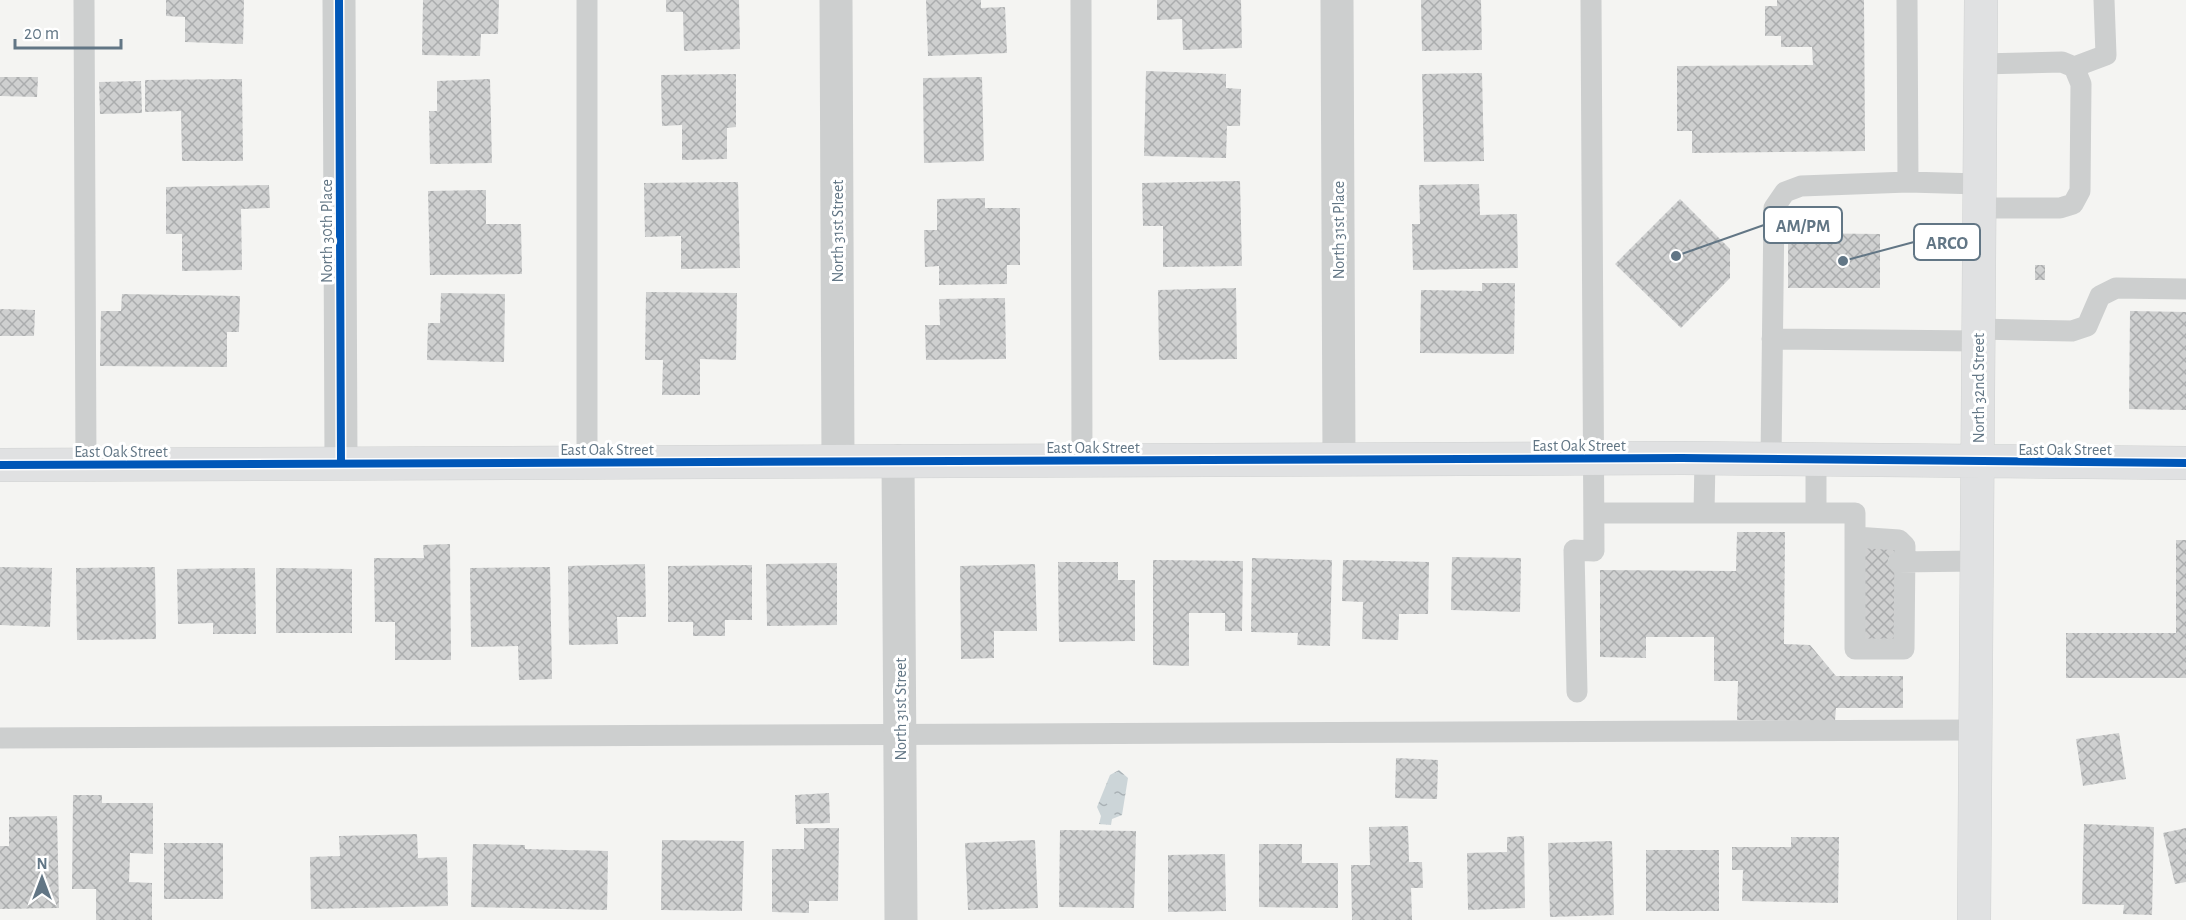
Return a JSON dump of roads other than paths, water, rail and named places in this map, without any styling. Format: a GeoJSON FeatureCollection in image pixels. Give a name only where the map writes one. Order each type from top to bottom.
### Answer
{"type":"FeatureCollection","features":[{"type":"Feature","properties":{"kind":"street","name":"North 30th Place"},"geometry":{"type":"LineString","coordinates":[[339,0],[340,463]]}},
{"type":"Feature","properties":{"kind":"street","name":"North 31st Street"},"geometry":{"type":"LineString","coordinates":[[836,0],[838,461]]}},
{"type":"Feature","properties":{"kind":"street","name":"North 31st Place"},"geometry":{"type":"LineString","coordinates":[[1337,0],[1340,459]]}},
{"type":"Feature","properties":{"kind":"street","name":"North 32nd Street"},"geometry":{"type":"LineString","coordinates":[[1974,920],[1981,0]]}},
{"type":"Feature","properties":{"kind":"street","name":"East Oak Street"},"geometry":{"type":"LineString","coordinates":[[0,465],[1340,459],[1771,459],[2186,463]]}},
{"type":"Feature","properties":{"kind":"street","name":"North 31st Street"},"geometry":{"type":"LineString","coordinates":[[898,461],[901,920]]}},
{"type":"Feature","properties":{"kind":"lane"},"geometry":{"type":"LineString","coordinates":[[84,0],[86,465]]}},
{"type":"Feature","properties":{"kind":"lane"},"geometry":{"type":"LineString","coordinates":[[587,0],[587,462]]}},
{"type":"Feature","properties":{"kind":"lane"},"geometry":{"type":"LineString","coordinates":[[1081,0],[1082,460]]}},
{"type":"Feature","properties":{"kind":"lane"},"geometry":{"type":"LineString","coordinates":[[1577,692],[1574,550],[1594,551],[1596,459],[1590,177],[1591,0]]}},
{"type":"Feature","properties":{"kind":"lane"},"geometry":{"type":"LineString","coordinates":[[1907,0],[1908,182]]}},
{"type":"Feature","properties":{"kind":"lane"},"geometry":{"type":"LineString","coordinates":[[1980,64],[2062,62],[2074,67],[2106,55],[2104,0]]}},
{"type":"Feature","properties":{"kind":"lane"},"geometry":{"type":"LineString","coordinates":[[1771,459],[1774,208],[1785,192],[1802,186],[1908,182],[2061,208],[2073,204],[2080,190],[2081,84],[2074,67]]}},
{"type":"Feature","properties":{"kind":"lane"},"geometry":{"type":"LineString","coordinates":[[1772,339],[2072,331],[2087,326],[2100,296],[2116,288],[2186,289]]}},
{"type":"Feature","properties":{"kind":"lane"},"geometry":{"type":"LineString","coordinates":[[1704,513],[1705,459]]}},
{"type":"Feature","properties":{"kind":"lane"},"geometry":{"type":"LineString","coordinates":[[1816,460],[1816,513]]}},
{"type":"Feature","properties":{"kind":"lane"},"geometry":{"type":"LineString","coordinates":[[1594,513],[1855,513],[1855,537],[1859,562],[1860,622],[1855,649],[1904,649],[1908,622],[1902,562],[1905,546],[1899,540],[1855,537]]}},
{"type":"Feature","properties":{"kind":"lane"},"geometry":{"type":"LineString","coordinates":[[1902,562],[1976,561]]}},
{"type":"Feature","properties":{"kind":"lane"},"geometry":{"type":"LineString","coordinates":[[0,738],[1976,730]]}},
{"type":"Feature","properties":{"kind":"water"},"geometry":{"type":"Polygon","coordinates":[[[1119,770],[1128,778],[1122,815],[1112,819],[1111,825],[1099,824],[1101,816],[1097,807],[1110,775],[1119,770]]]}},
{"type":"Feature","properties":{"kind":"place","name":"AM/PM"},"geometry":{"type":"Point","coordinates":[1676,256]}},
{"type":"Feature","properties":{"kind":"place","name":"ARCO"},"geometry":{"type":"Point","coordinates":[1843,261]}}]}
